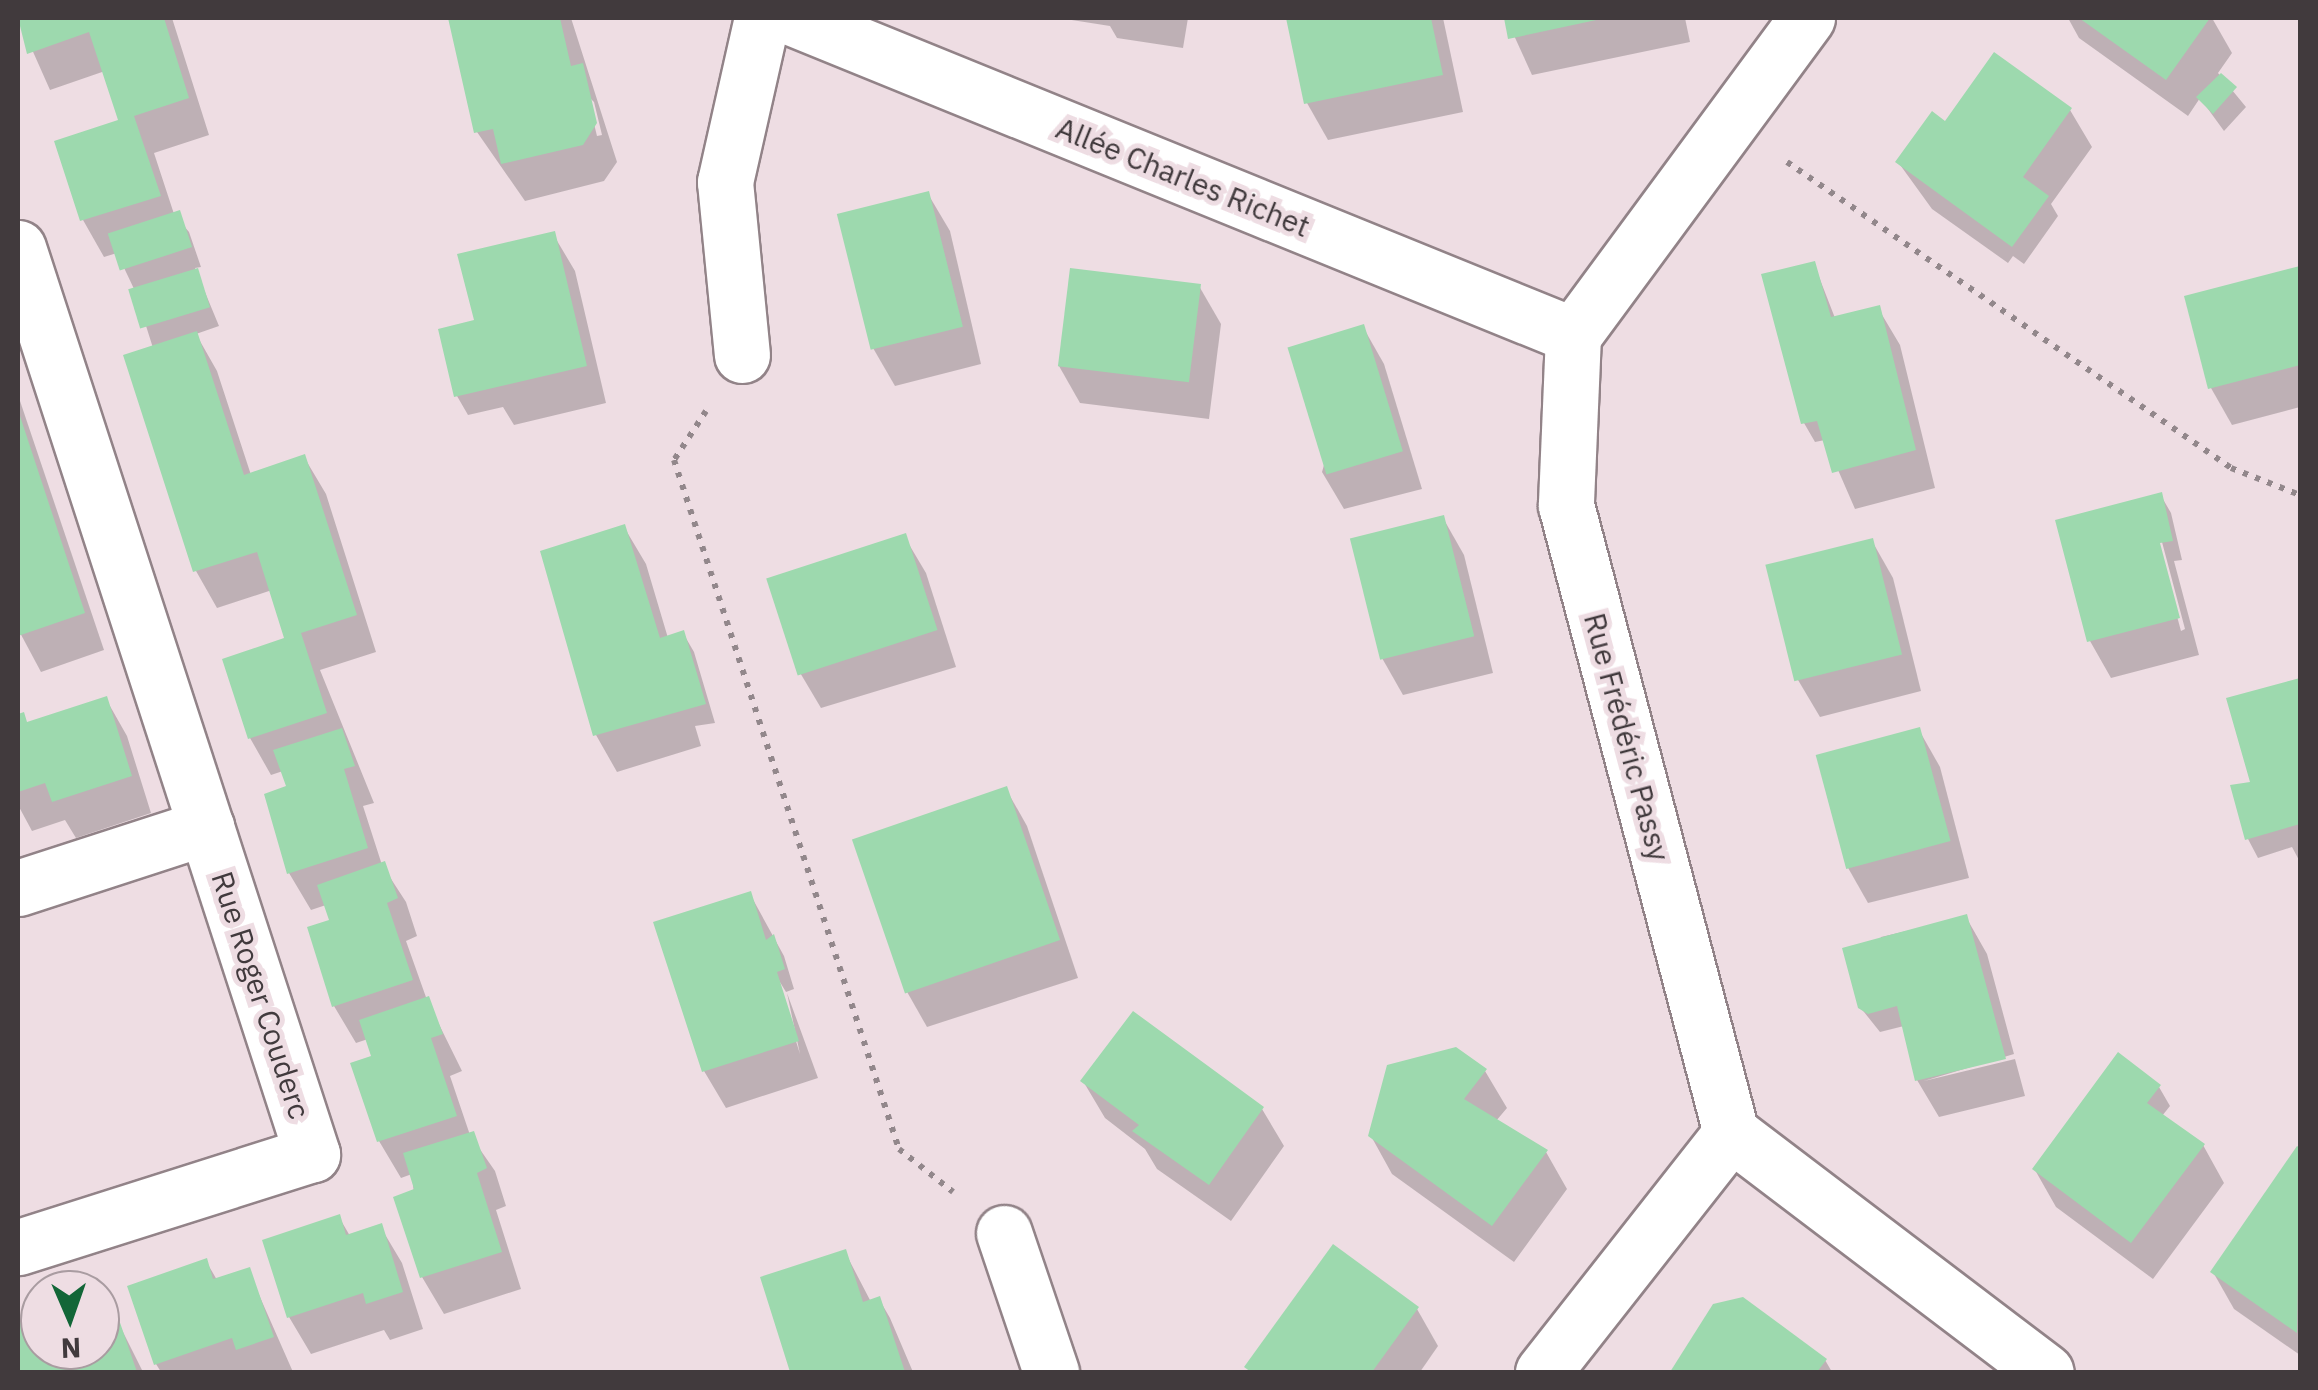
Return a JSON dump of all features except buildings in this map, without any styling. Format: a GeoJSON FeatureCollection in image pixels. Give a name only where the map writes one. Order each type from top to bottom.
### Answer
{"type":"FeatureCollection","features":[{"type":"Feature","properties":{"kind":"street"},"geometry":{"type":"LineString","coordinates":[[742,355],[725,182],[762,18]]}},
{"type":"Feature","properties":{"kind":"street","name":"Allée Charles Richet"},"geometry":{"type":"LineString","coordinates":[[793,18],[1573,335]]}},
{"type":"Feature","properties":{"kind":"street"},"geometry":{"type":"LineString","coordinates":[[1573,335],[1807,18]]}},
{"type":"Feature","properties":{"kind":"street","name":"Rue Roger Couderc"},"geometry":{"type":"LineString","coordinates":[[18,248],[29,322],[206,827],[312,1154],[18,1247]]}},
{"type":"Feature","properties":{"kind":"street","name":"Rue Frédéric Passy"},"geometry":{"type":"LineString","coordinates":[[1573,335],[1566,504],[1731,1133]]}},
{"type":"Feature","properties":{"kind":"street"},"geometry":{"type":"LineString","coordinates":[[18,888],[206,827]]}},
{"type":"Feature","properties":{"kind":"street"},"geometry":{"type":"LineString","coordinates":[[1543,1372],[1731,1133],[2046,1372]]}},
{"type":"Feature","properties":{"kind":"street"},"geometry":{"type":"LineString","coordinates":[[1004,1233],[1051,1372]]}},
{"type":"Feature","properties":{"kind":"path"},"geometry":{"type":"LineString","coordinates":[[1730,123],[2231,468],[2300,495]]}},
{"type":"Feature","properties":{"kind":"path"},"geometry":{"type":"LineString","coordinates":[[742,355],[674,460],[899,1149],[1004,1233]]}}]}
